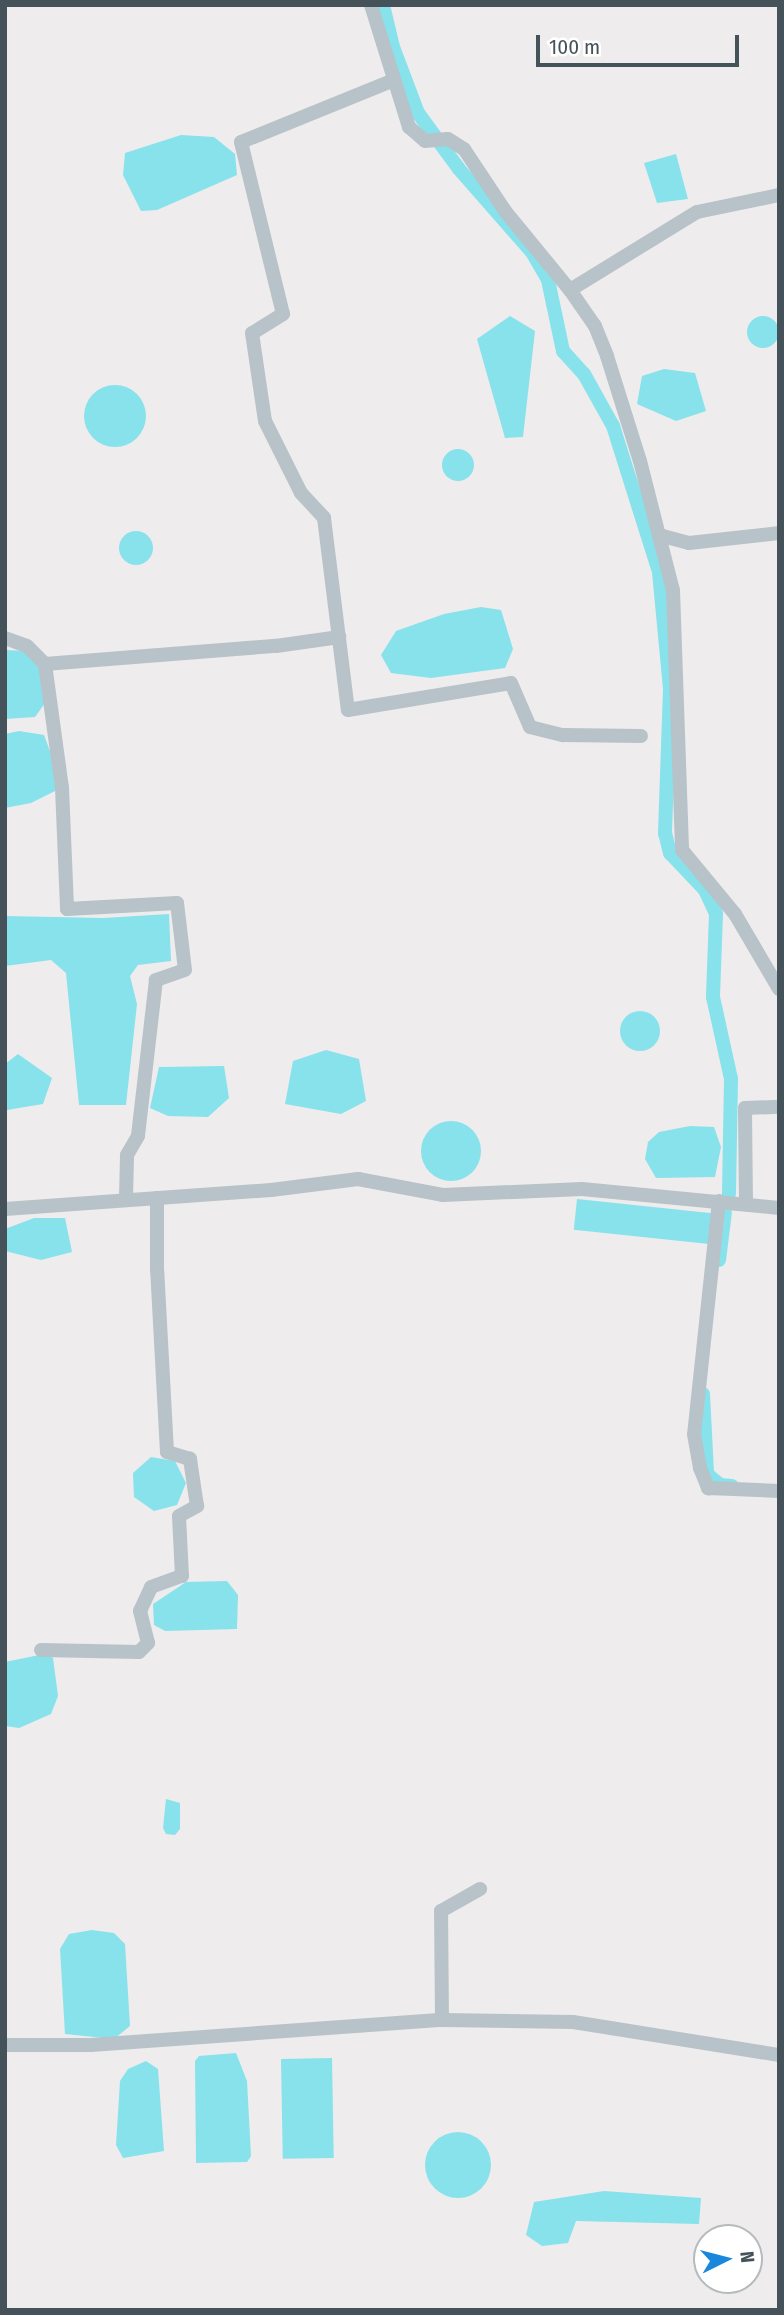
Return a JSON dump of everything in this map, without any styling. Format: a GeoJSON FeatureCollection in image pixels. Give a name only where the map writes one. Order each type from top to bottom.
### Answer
{"type":"FeatureCollection","features":[{"type":"Feature","properties":{"kind":"street"},"geometry":{"type":"LineString","coordinates":[[371,5],[409,127],[425,141],[448,139],[464,149],[505,211],[570,290],[595,326],[607,356],[673,590],[682,850],[735,914],[779,989]]}},
{"type":"Feature","properties":{"kind":"street"},"geometry":{"type":"LineString","coordinates":[[394,80],[242,142],[283,314],[252,333],[265,421],[301,494],[324,518],[348,710],[511,683],[530,727],[563,735],[641,736]]}},
{"type":"Feature","properties":{"kind":"street"},"geometry":{"type":"LineString","coordinates":[[570,290],[697,212],[779,195]]}},
{"type":"Feature","properties":{"kind":"street"},"geometry":{"type":"LineString","coordinates":[[659,536],[689,543],[779,533]]}},
{"type":"Feature","properties":{"kind":"street"},"geometry":{"type":"LineString","coordinates":[[45,664],[276,646],[340,637]]}},
{"type":"Feature","properties":{"kind":"street"},"geometry":{"type":"LineString","coordinates":[[5,638],[27,646],[45,664],[62,788],[67,909],[177,903],[184,970],[156,979],[138,1136],[127,1155],[126,1200]]}},
{"type":"Feature","properties":{"kind":"street"},"geometry":{"type":"LineString","coordinates":[[746,1204],[745,1108],[779,1107]]}},
{"type":"Feature","properties":{"kind":"street"},"geometry":{"type":"LineString","coordinates":[[5,1209],[358,1179],[443,1195],[582,1189],[779,1208]]}},
{"type":"Feature","properties":{"kind":"street"},"geometry":{"type":"LineString","coordinates":[[41,1650],[139,1652],[148,1643],[140,1611],[151,1587],[182,1576],[179,1516],[197,1506],[190,1459],[167,1452],[157,1270],[157,1198]]}},
{"type":"Feature","properties":{"kind":"street"},"geometry":{"type":"LineString","coordinates":[[719,1201],[694,1434],[700,1468],[708,1488],[779,1491]]}},
{"type":"Feature","properties":{"kind":"street"},"geometry":{"type":"LineString","coordinates":[[442,2020],[441,1911],[480,1889]]}},
{"type":"Feature","properties":{"kind":"street"},"geometry":{"type":"LineString","coordinates":[[5,2045],[91,2045],[442,2020],[573,2022],[779,2055]]}},
{"type":"Feature","properties":{"kind":"water"},"geometry":{"type":"Polygon","coordinates":[[[181,135],[214,137],[235,154],[237,175],[157,210],[141,211],[123,175],[125,153],[181,135]]]}},
{"type":"Feature","properties":{"kind":"water"},"geometry":{"type":"Polygon","coordinates":[[[676,154],[688,199],[657,203],[644,163],[676,154]]]}},
{"type":"Feature","properties":{"kind":"water"},"geometry":{"type":"Polygon","coordinates":[[[510,316],[535,331],[523,437],[505,438],[477,339],[510,316]]]}},
{"type":"Feature","properties":{"kind":"water"},"geometry":{"type":"Polygon","coordinates":[[[763,316],[775,320],[779,332],[775,344],[763,348],[751,344],[747,332],[751,320],[763,316]]]}},
{"type":"Feature","properties":{"kind":"water"},"geometry":{"type":"Polygon","coordinates":[[[664,369],[695,373],[706,411],[676,421],[637,404],[642,376],[664,369]]]}},
{"type":"Feature","properties":{"kind":"water"},"geometry":{"type":"Polygon","coordinates":[[[115,385],[127,387],[137,394],[144,404],[144,428],[137,438],[127,445],[115,447],[103,445],[93,438],[86,428],[84,416],[86,404],[93,394],[103,387],[115,385]]]}},
{"type":"Feature","properties":{"kind":"water"},"geometry":{"type":"Polygon","coordinates":[[[458,449],[469,454],[474,465],[469,476],[458,481],[447,476],[442,465],[447,454],[458,449]]]}},
{"type":"Feature","properties":{"kind":"water"},"geometry":{"type":"Polygon","coordinates":[[[136,531],[148,536],[153,548],[148,560],[136,565],[124,560],[119,548],[124,536],[136,531]]]}},
{"type":"Feature","properties":{"kind":"water"},"geometry":{"type":"Polygon","coordinates":[[[481,607],[501,610],[513,649],[505,668],[431,678],[391,673],[381,655],[396,631],[444,614],[481,607]]]}},
{"type":"Feature","properties":{"kind":"water"},"geometry":{"type":"Polygon","coordinates":[[[5,650],[27,651],[40,662],[45,703],[35,717],[5,719],[5,650]]]}},
{"type":"Feature","properties":{"kind":"water"},"geometry":{"type":"Polygon","coordinates":[[[19,731],[44,735],[55,765],[57,790],[31,803],[5,808],[5,734],[19,731]]]}},
{"type":"Feature","properties":{"kind":"water"},"geometry":{"type":"Polygon","coordinates":[[[169,914],[171,961],[138,965],[130,976],[137,1004],[126,1105],[79,1105],[66,973],[51,960],[5,966],[5,916],[103,918],[169,914]]]}},
{"type":"Feature","properties":{"kind":"water"},"geometry":{"type":"Polygon","coordinates":[[[640,1011],[648,1012],[654,1017],[659,1023],[659,1039],[654,1045],[648,1050],[640,1051],[632,1050],[626,1045],[621,1039],[620,1031],[621,1023],[626,1017],[632,1012],[640,1011]]]}},
{"type":"Feature","properties":{"kind":"water"},"geometry":{"type":"Polygon","coordinates":[[[326,1050],[359,1059],[366,1101],[341,1114],[285,1104],[293,1061],[326,1050]]]}},
{"type":"Feature","properties":{"kind":"water"},"geometry":{"type":"Polygon","coordinates":[[[18,1054],[52,1078],[43,1104],[7,1110],[5,1064],[18,1054]]]}},
{"type":"Feature","properties":{"kind":"water"},"geometry":{"type":"Polygon","coordinates":[[[224,1066],[229,1098],[208,1117],[168,1116],[150,1108],[159,1067],[224,1066]]]}},
{"type":"Feature","properties":{"kind":"water"},"geometry":{"type":"Polygon","coordinates":[[[445,1121],[457,1121],[476,1134],[481,1151],[479,1163],[468,1176],[457,1181],[445,1181],[426,1168],[421,1157],[421,1145],[434,1126],[445,1121]]]}},
{"type":"Feature","properties":{"kind":"water"},"geometry":{"type":"Polygon","coordinates":[[[690,1126],[714,1127],[721,1147],[715,1177],[656,1178],[645,1159],[648,1142],[659,1132],[690,1126]]]}},
{"type":"Feature","properties":{"kind":"water"},"geometry":{"type":"Polygon","coordinates":[[[577,1199],[712,1213],[709,1244],[574,1230],[577,1199]]]}},
{"type":"Feature","properties":{"kind":"water"},"geometry":{"type":"Polygon","coordinates":[[[34,1218],[65,1218],[72,1252],[41,1260],[5,1251],[5,1229],[34,1218]]]}},
{"type":"Feature","properties":{"kind":"water"},"geometry":{"type":"Polygon","coordinates":[[[151,1457],[175,1461],[186,1483],[177,1505],[154,1511],[134,1497],[133,1473],[151,1457]]]}},
{"type":"Feature","properties":{"kind":"water"},"geometry":{"type":"Polygon","coordinates":[[[227,1581],[238,1595],[237,1629],[165,1631],[154,1625],[153,1604],[186,1582],[227,1581]]]}},
{"type":"Feature","properties":{"kind":"water"},"geometry":{"type":"Polygon","coordinates":[[[44,1654],[53,1658],[58,1696],[51,1714],[19,1728],[5,1726],[5,1662],[44,1654]]]}},
{"type":"Feature","properties":{"kind":"water"},"geometry":{"type":"Polygon","coordinates":[[[166,1799],[180,1803],[180,1829],[175,1835],[166,1834],[163,1828],[166,1799]]]}},
{"type":"Feature","properties":{"kind":"water"},"geometry":{"type":"Polygon","coordinates":[[[92,1930],[114,1933],[125,1944],[130,2026],[114,2039],[65,2034],[60,1949],[69,1934],[92,1930]]]}},
{"type":"Feature","properties":{"kind":"water"},"geometry":{"type":"Polygon","coordinates":[[[236,2053],[247,2081],[251,2156],[247,2162],[196,2163],[195,2061],[199,2056],[236,2053]]]}},
{"type":"Feature","properties":{"kind":"water"},"geometry":{"type":"Polygon","coordinates":[[[332,2058],[334,2158],[283,2159],[281,2059],[332,2058]]]}},
{"type":"Feature","properties":{"kind":"water"},"geometry":{"type":"Polygon","coordinates":[[[146,2061],[158,2069],[164,2151],[123,2158],[116,2145],[120,2081],[128,2069],[146,2061]]]}},
{"type":"Feature","properties":{"kind":"water"},"geometry":{"type":"Polygon","coordinates":[[[458,2132],[471,2135],[481,2142],[488,2152],[491,2165],[488,2178],[481,2188],[471,2195],[458,2198],[445,2195],[435,2188],[428,2178],[425,2165],[428,2152],[435,2142],[445,2135],[458,2132]]]}},
{"type":"Feature","properties":{"kind":"water"},"geometry":{"type":"Polygon","coordinates":[[[604,2191],[701,2198],[699,2224],[576,2221],[568,2243],[542,2246],[526,2235],[534,2202],[604,2191]]]}},
{"type":"Feature","properties":{"kind":"waterway"},"geometry":{"type":"LineString","coordinates":[[383,5],[393,47],[418,113],[459,169],[532,252],[548,280],[563,351],[584,374],[613,426],[659,572],[670,689],[665,833],[670,853],[705,890],[716,914],[713,997],[731,1079],[729,1194]]}},
{"type":"Feature","properties":{"kind":"waterway"},"geometry":{"type":"LineString","coordinates":[[719,1260],[725,1212]]}},
{"type":"Feature","properties":{"kind":"waterway"},"geometry":{"type":"LineString","coordinates":[[703,1394],[707,1474],[720,1485],[732,1486]]}}]}
